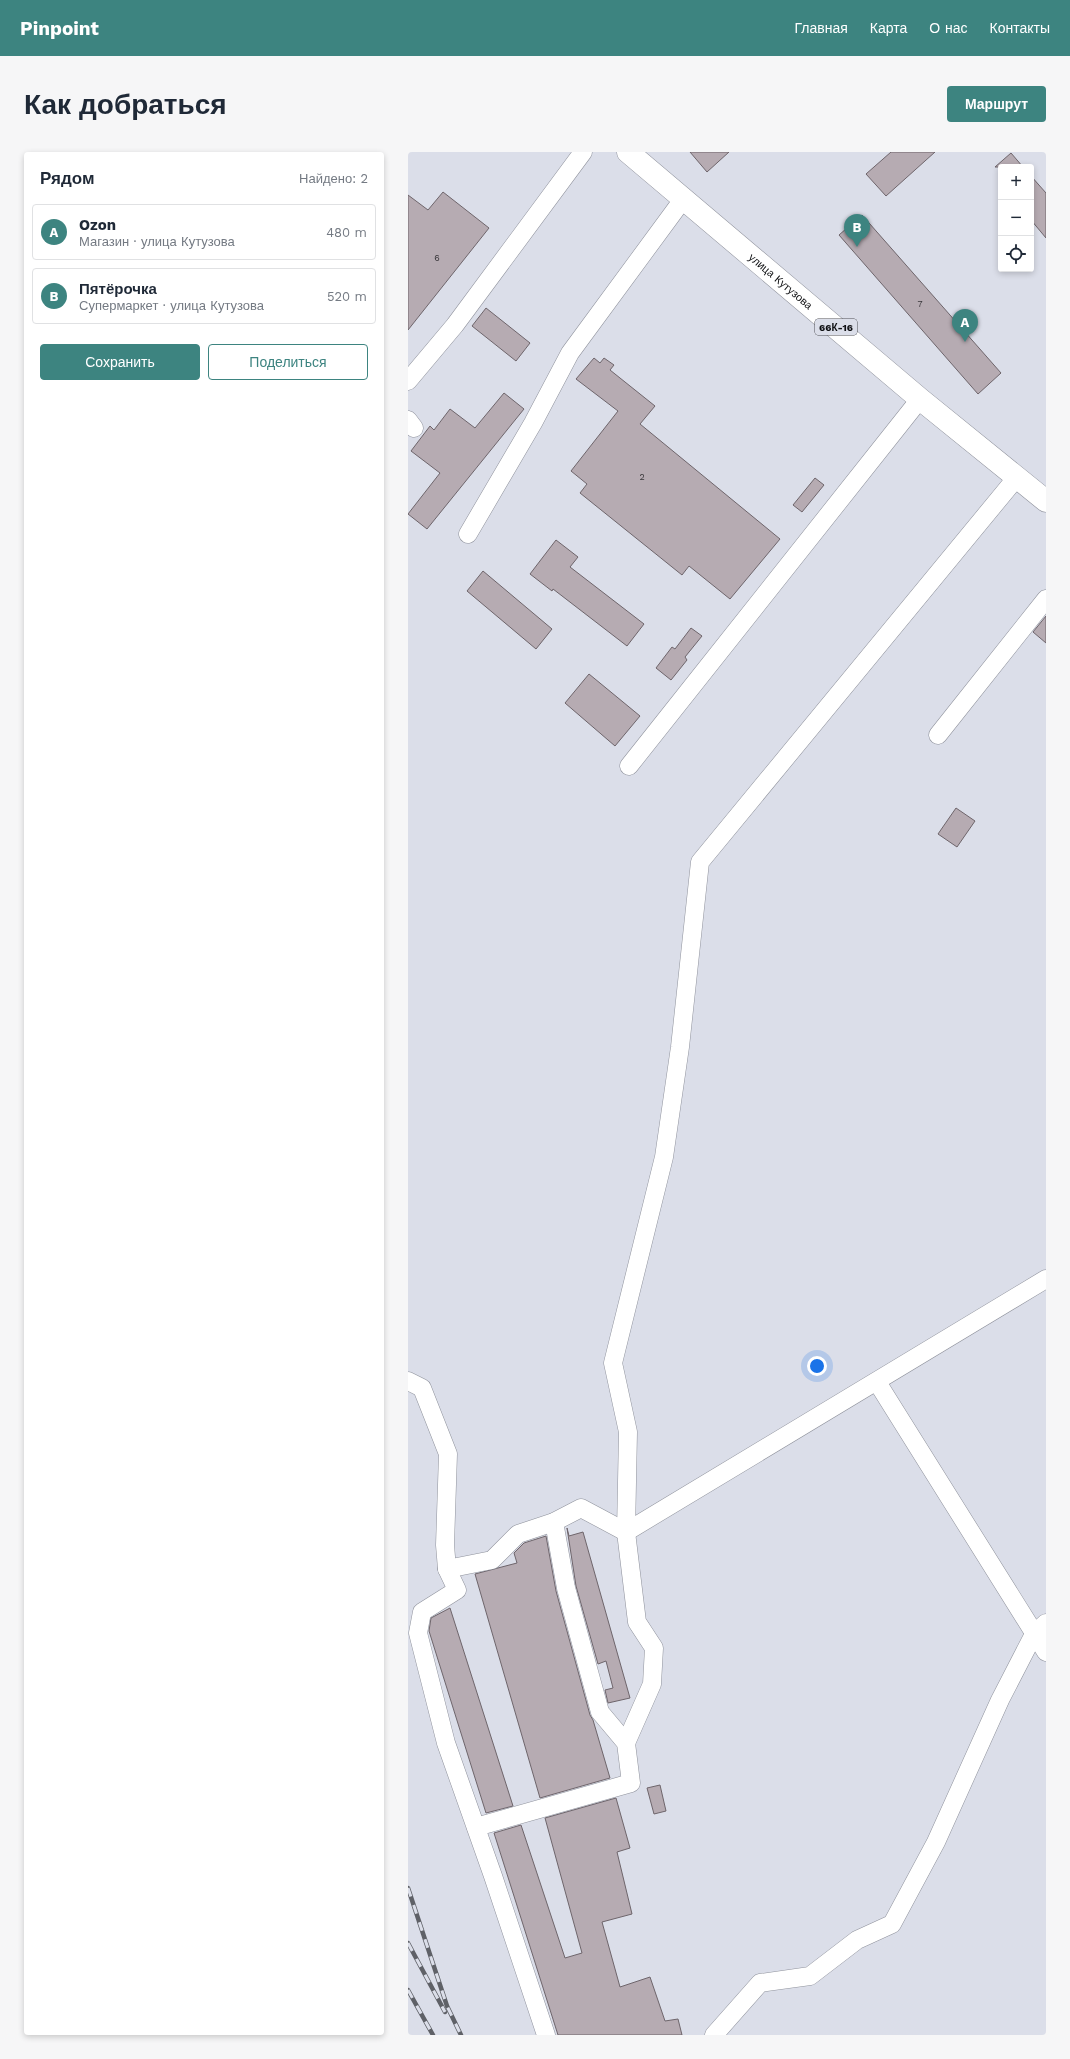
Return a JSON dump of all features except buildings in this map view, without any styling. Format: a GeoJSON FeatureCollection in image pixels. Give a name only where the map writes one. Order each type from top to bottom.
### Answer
{"type":"FeatureCollection","features":[{"type":"Feature","properties":{"kind":"main road","name":"улица Кутузова"},"geometry":{"type":"LineString","coordinates":[[628,152],[920,398],[1046,501]]}},
{"type":"Feature","properties":{"kind":"lane"},"geometry":{"type":"LineString","coordinates":[[408,381],[455,325],[583,152]]}},
{"type":"Feature","properties":{"kind":"lane"},"geometry":{"type":"LineString","coordinates":[[468,534],[533,423],[570,353],[684,198]]}},
{"type":"Feature","properties":{"kind":"lane"},"geometry":{"type":"LineString","coordinates":[[629,766],[920,398]]}},
{"type":"Feature","properties":{"kind":"lane"},"geometry":{"type":"LineString","coordinates":[[476,1827],[631,1783],[626,1743],[652,1684],[654,1648],[637,1622],[626,1532],[628,1432],[614,1363],[664,1157],[680,1048],[700,862],[1017,477]]}},
{"type":"Feature","properties":{"kind":"lane"},"geometry":{"type":"LineString","coordinates":[[938,735],[1046,600]]}},
{"type":"Feature","properties":{"kind":"lane"},"geometry":{"type":"LineString","coordinates":[[626,1532],[1046,1279]]}},
{"type":"Feature","properties":{"kind":"lane"},"geometry":{"type":"LineString","coordinates":[[408,1381],[422,1388],[448,1454],[445,1545],[447,1569],[457,1590],[422,1612],[418,1633],[446,1743],[546,2035]]}},
{"type":"Feature","properties":{"kind":"lane"},"geometry":{"type":"LineString","coordinates":[[876,1382],[1040,1628],[1046,1652]]}},
{"type":"Feature","properties":{"kind":"lane"},"geometry":{"type":"LineString","coordinates":[[447,1569],[492,1560],[518,1534],[554,1522],[581,1508],[626,1532]]}},
{"type":"Feature","properties":{"kind":"lane"},"geometry":{"type":"LineString","coordinates":[[554,1522],[566,1588],[600,1712],[626,1743]]}},
{"type":"Feature","properties":{"kind":"lane"},"geometry":{"type":"LineString","coordinates":[[714,2035],[760,1984],[810,1976],[857,1940],[892,1924],[936,1842],[1000,1700],[1040,1628]]}},
{"type":"Feature","properties":{"kind":"railway"},"geometry":{"type":"LineString","coordinates":[[408,1888],[447,2006],[461,2035]]}},
{"type":"Feature","properties":{"kind":"railway"},"geometry":{"type":"LineString","coordinates":[[408,1943],[445,2012]]}},
{"type":"Feature","properties":{"kind":"railway"},"geometry":{"type":"LineString","coordinates":[[408,1990],[433,2035]]}},
{"type":"Feature","properties":{"kind":"place","name":"Пятёрочка"},"geometry":{"type":"Point","coordinates":[857,247]}},
{"type":"Feature","properties":{"kind":"place","name":"Ozon"},"geometry":{"type":"Point","coordinates":[965,342]}}]}
